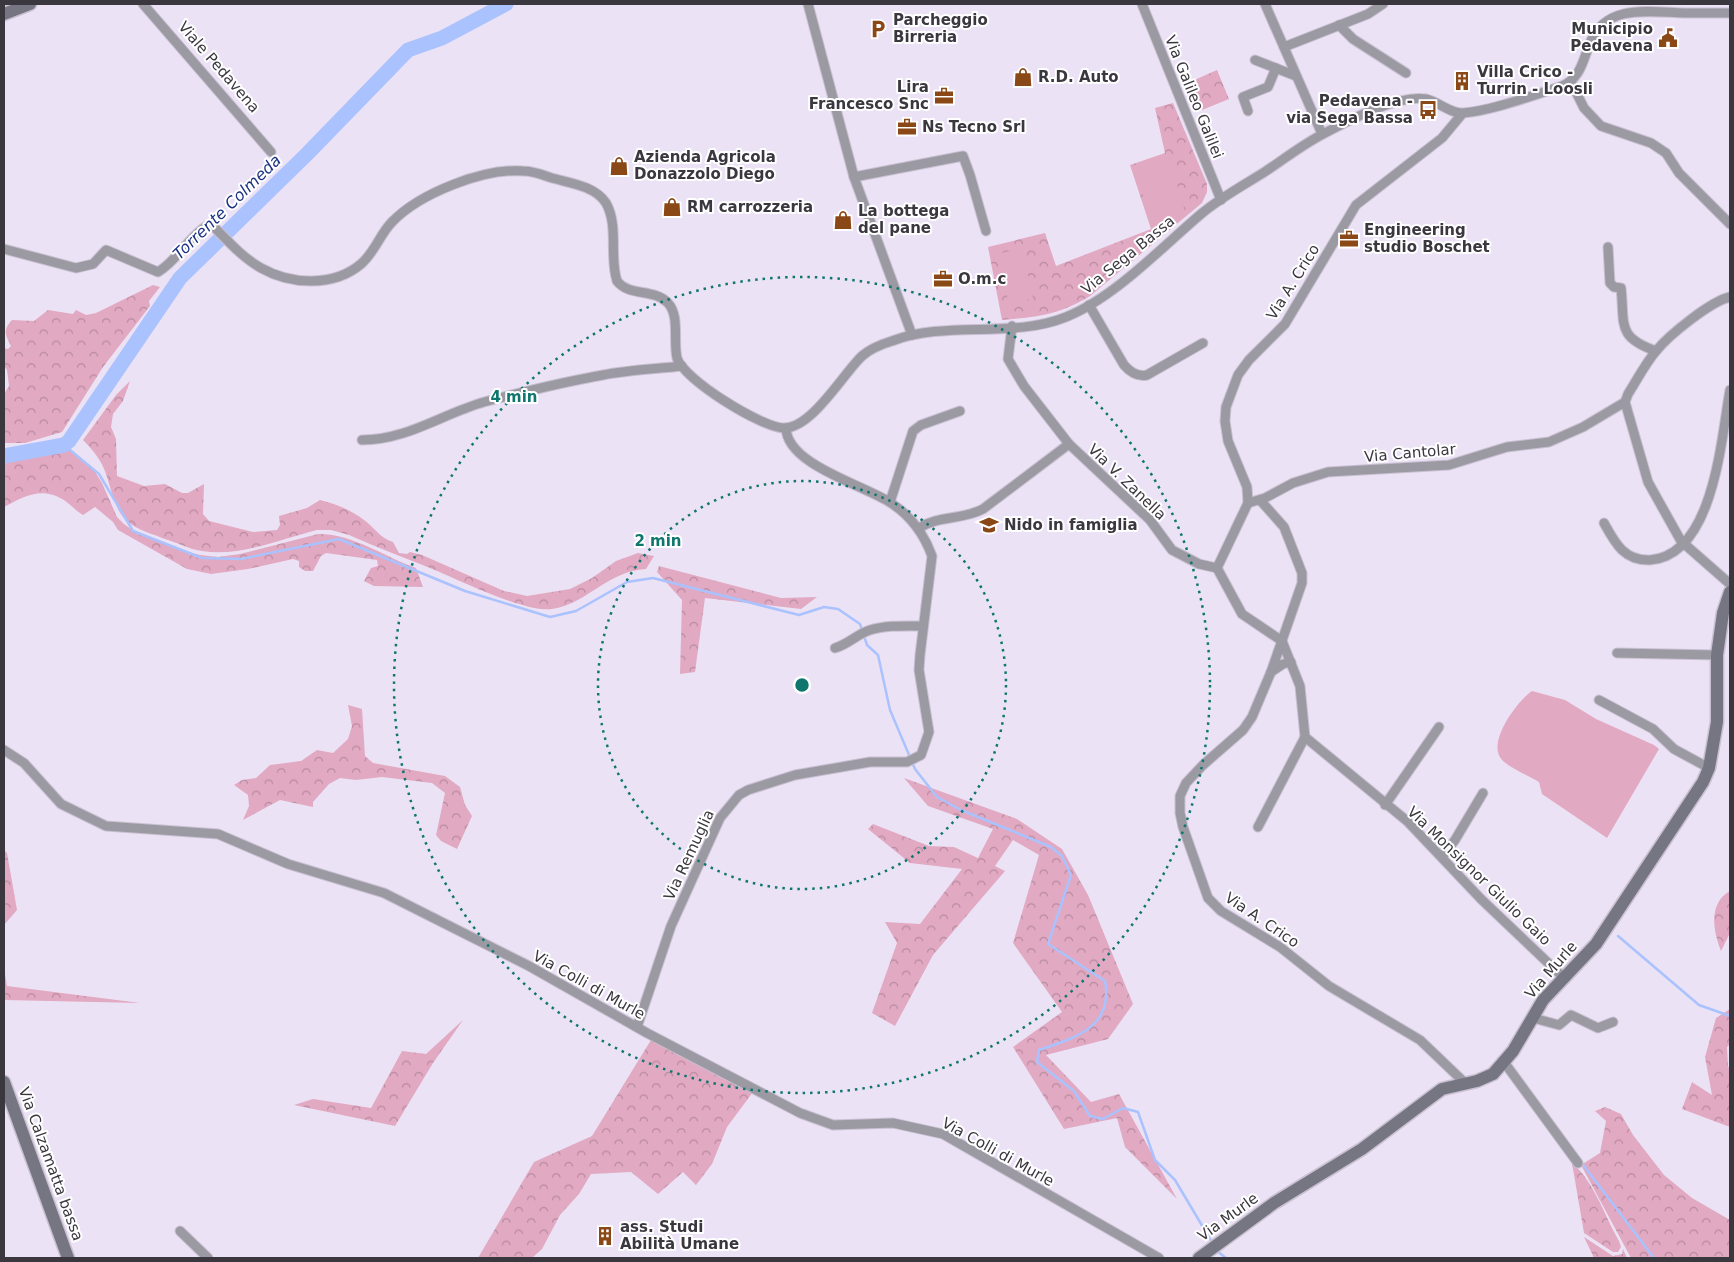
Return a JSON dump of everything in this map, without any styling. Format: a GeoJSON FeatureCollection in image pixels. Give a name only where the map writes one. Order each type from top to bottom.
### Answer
{"type":"FeatureCollection","features":[{"type":"Feature","properties":{"kind":"main road"},"geometry":{"type":"LineString","coordinates":[[4,14],[30,4]]}},
{"type":"Feature","properties":{"kind":"main road","name":"Via Murle"},"geometry":{"type":"LineString","coordinates":[[1199,1258],[1274,1203],[1362,1149],[1442,1089],[1493,1074],[1513,1051],[1543,1000],[1596,944],[1696,795],[1709,768],[1717,722],[1717,656],[1724,613],[1730,592]]}},
{"type":"Feature","properties":{"kind":"main road","name":"Via Calzamatta bassa"},"geometry":{"type":"LineString","coordinates":[[4,1082],[68,1258]]}},
{"type":"Feature","properties":{"kind":"street","name":"Viale Pedavena"},"geometry":{"type":"LineString","coordinates":[[142,4],[271,152]]}},
{"type":"Feature","properties":{"kind":"street"},"geometry":{"type":"LineString","coordinates":[[808,4],[854,177],[912,334]]}},
{"type":"Feature","properties":{"kind":"street","name":"Via Galileo Galilei"},"geometry":{"type":"LineString","coordinates":[[1142,4],[1221,200]]}},
{"type":"Feature","properties":{"kind":"street"},"geometry":{"type":"LineString","coordinates":[[1265,4],[1322,134]]}},
{"type":"Feature","properties":{"kind":"street"},"geometry":{"type":"LineString","coordinates":[[1284,47],[1368,14],[1383,4]]}},
{"type":"Feature","properties":{"kind":"street"},"geometry":{"type":"LineString","coordinates":[[1462,114],[1514,101],[1570,82],[1579,71],[1596,30],[1621,14],[1635,10],[1730,13]]}},
{"type":"Feature","properties":{"kind":"street"},"geometry":{"type":"LineString","coordinates":[[1339,25],[1353,40],[1406,73]]}},
{"type":"Feature","properties":{"kind":"street"},"geometry":{"type":"LineString","coordinates":[[1255,60],[1296,76]]}},
{"type":"Feature","properties":{"kind":"street"},"geometry":{"type":"LineString","coordinates":[[1248,111],[1243,97],[1268,87],[1276,68]]}},
{"type":"Feature","properties":{"kind":"street"},"geometry":{"type":"LineString","coordinates":[[1570,82],[1584,108],[1601,126],[1651,143],[1666,153],[1679,173],[1730,224]]}},
{"type":"Feature","properties":{"kind":"street","name":"Via Sega Bassa"},"geometry":{"type":"LineString","coordinates":[[786,428],[795,426],[810,415],[863,356],[884,344],[912,334],[1050,322],[1089,305],[1115,286],[1205,210],[1322,134],[1380,108],[1410,99],[1430,100],[1462,114]]}},
{"type":"Feature","properties":{"kind":"street","name":"Via A. Crico"},"geometry":{"type":"LineString","coordinates":[[1248,502],[1247,487],[1228,441],[1225,421],[1228,402],[1243,367],[1285,324],[1356,205],[1442,138],[1462,114]]}},
{"type":"Feature","properties":{"kind":"street"},"geometry":{"type":"LineString","coordinates":[[854,177],[962,156],[970,175],[986,230]]}},
{"type":"Feature","properties":{"kind":"street"},"geometry":{"type":"LineString","coordinates":[[4,249],[76,268],[92,264],[106,250],[158,272],[168,264],[195,234],[208,225],[213,226],[245,257],[277,276],[308,281],[336,277],[346,274],[362,263],[391,222],[425,198],[469,180],[503,172],[526,171],[585,187],[604,201],[611,216],[617,281],[626,289],[658,296],[669,304],[673,312],[677,357],[682,366],[702,384],[731,404],[769,425],[786,428]]}},
{"type":"Feature","properties":{"kind":"street"},"geometry":{"type":"LineString","coordinates":[[1608,247],[1610,283],[1614,287],[1621,288],[1623,324],[1626,332],[1634,342],[1656,351]]}},
{"type":"Feature","properties":{"kind":"street"},"geometry":{"type":"LineString","coordinates":[[1730,297],[1721,299],[1705,309],[1664,343],[1656,351],[1628,394],[1625,402],[1648,482],[1685,544],[1730,584]]}},
{"type":"Feature","properties":{"kind":"street"},"geometry":{"type":"LineString","coordinates":[[1089,305],[1124,365],[1131,372],[1138,375],[1147,375],[1204,343]]}},
{"type":"Feature","properties":{"kind":"street","name":"Via V. Zanella"},"geometry":{"type":"LineString","coordinates":[[1012,326],[1008,360],[1024,386],[1068,444],[1150,520],[1172,550],[1199,564],[1217,568]]}},
{"type":"Feature","properties":{"kind":"street"},"geometry":{"type":"LineString","coordinates":[[362,440],[379,440],[423,428],[449,414],[484,402],[557,385],[603,375],[682,366]]}},
{"type":"Feature","properties":{"kind":"street"},"geometry":{"type":"LineString","coordinates":[[1604,523],[1617,547],[1638,560],[1664,559],[1685,544],[1708,503],[1730,390]]}},
{"type":"Feature","properties":{"kind":"street","name":"Via Cantolar"},"geometry":{"type":"LineString","coordinates":[[1248,502],[1260,500],[1293,484],[1328,472],[1441,466],[1467,461],[1507,447],[1549,442],[1576,430],[1625,402]]}},
{"type":"Feature","properties":{"kind":"street"},"geometry":{"type":"LineString","coordinates":[[890,502],[913,431],[921,425],[960,411]]}},
{"type":"Feature","properties":{"kind":"street","name":"Via Remuglia"},"geometry":{"type":"LineString","coordinates":[[637,1027],[671,926],[720,818],[739,795],[748,790],[795,776],[870,762],[906,762],[917,757],[924,750],[929,732],[919,670],[922,626],[932,556],[919,528],[890,502],[823,469],[797,453],[787,441],[786,428]]}},
{"type":"Feature","properties":{"kind":"street","name":"Via V. Zanella"},"geometry":{"type":"LineString","coordinates":[[919,528],[942,518],[971,514],[983,509],[1068,444]]}},
{"type":"Feature","properties":{"kind":"street"},"geometry":{"type":"LineString","coordinates":[[1260,500],[1284,527],[1302,572],[1302,583],[1282,641]]}},
{"type":"Feature","properties":{"kind":"street"},"geometry":{"type":"LineString","coordinates":[[1248,502],[1217,568],[1242,614],[1282,641],[1302,694],[1305,737],[1258,826]]}},
{"type":"Feature","properties":{"kind":"street"},"geometry":{"type":"LineString","coordinates":[[835,648],[846,645],[869,630],[886,626],[922,626]]}},
{"type":"Feature","properties":{"kind":"street","name":"Via A. Crico"},"geometry":{"type":"LineString","coordinates":[[1282,641],[1252,717],[1243,730],[1192,777],[1180,796],[1181,820],[1208,898],[1221,911],[1280,947],[1329,986],[1420,1040],[1465,1083]]}},
{"type":"Feature","properties":{"kind":"street"},"geometry":{"type":"LineString","coordinates":[[1617,653],[1717,656]]}},
{"type":"Feature","properties":{"kind":"street"},"geometry":{"type":"LineString","coordinates":[[1271,672],[1283,664],[1291,662]]}},
{"type":"Feature","properties":{"kind":"street"},"geometry":{"type":"LineString","coordinates":[[1599,700],[1653,729],[1674,750],[1709,768]]}},
{"type":"Feature","properties":{"kind":"street"},"geometry":{"type":"LineString","coordinates":[[1385,805],[1439,727]]}},
{"type":"Feature","properties":{"kind":"street","name":"Via Monsignor Giulio Gaio"},"geometry":{"type":"LineString","coordinates":[[1305,737],[1385,805],[1407,821],[1481,899],[1564,978]]}},
{"type":"Feature","properties":{"kind":"street","name":"Via Colli di Murle"},"geometry":{"type":"LineString","coordinates":[[4,750],[24,763],[61,804],[106,826],[218,834],[288,864],[384,893],[529,966],[637,1027],[779,1103],[827,1123],[848,1126],[893,1124],[943,1134],[1159,1258]]}},
{"type":"Feature","properties":{"kind":"street"},"geometry":{"type":"LineString","coordinates":[[1442,857],[1455,840],[1483,793]]}},
{"type":"Feature","properties":{"kind":"street"},"geometry":{"type":"LineString","coordinates":[[1533,1018],[1558,1025],[1571,1015],[1598,1028],[1613,1022]]}},
{"type":"Feature","properties":{"kind":"street"},"geometry":{"type":"LineString","coordinates":[[1504,1062],[1578,1163]]}},
{"type":"Feature","properties":{"kind":"street"},"geometry":{"type":"LineString","coordinates":[[180,1231],[208,1258]]}},
{"type":"Feature","properties":{"kind":"green space"},"geometry":{"type":"Polygon","coordinates":[[[1217,70],[1229,99],[1202,110],[1190,82],[1217,70]]]}},
{"type":"Feature","properties":{"kind":"green space"},"geometry":{"type":"Polygon","coordinates":[[[1173,103],[1207,184],[1207,192],[1202,203],[1090,296],[1048,314],[1002,320],[988,247],[1045,233],[1056,266],[1151,229],[1130,165],[1165,153],[1155,108],[1173,103]]]}},
{"type":"Feature","properties":{"kind":"green space"},"geometry":{"type":"Polygon","coordinates":[[[1168,155],[1185,211],[1151,222],[1134,166],[1168,155]]]}},
{"type":"Feature","properties":{"kind":"green space"},"geometry":{"type":"Polygon","coordinates":[[[1022,249],[1033,298],[1009,304],[997,254],[1022,249]]]}},
{"type":"Feature","properties":{"kind":"green space"},"geometry":{"type":"Polygon","coordinates":[[[153,285],[160,287],[149,301],[150,306],[103,367],[62,432],[25,443],[4,443],[4,394],[9,386],[7,370],[4,366],[4,348],[8,349],[11,346],[6,332],[12,320],[34,321],[48,310],[73,314],[76,310],[86,315],[96,313],[153,285]]]}},
{"type":"Feature","properties":{"kind":"green space"},"geometry":{"type":"Polygon","coordinates":[[[130,381],[123,401],[113,414],[111,427],[116,439],[117,476],[144,486],[165,484],[182,493],[188,493],[204,484],[203,514],[209,521],[253,532],[277,530],[280,525],[279,516],[307,508],[320,500],[343,508],[360,517],[381,535],[393,542],[399,553],[407,554],[410,552],[422,555],[504,591],[527,596],[570,589],[592,578],[616,561],[638,553],[654,556],[646,569],[620,575],[564,606],[540,609],[509,601],[349,535],[331,530],[317,530],[231,552],[202,551],[187,547],[141,530],[123,517],[117,507],[102,465],[83,440],[116,395],[130,381]]]}},
{"type":"Feature","properties":{"kind":"green space"},"geometry":{"type":"Polygon","coordinates":[[[61,443],[94,470],[117,517],[135,532],[178,549],[200,555],[218,557],[240,554],[318,534],[343,537],[416,568],[423,587],[374,586],[364,581],[371,568],[378,566],[377,560],[326,553],[321,556],[313,571],[305,571],[299,567],[299,561],[293,559],[248,569],[211,574],[187,569],[118,530],[113,522],[95,507],[83,515],[64,500],[41,493],[26,496],[4,507],[4,464],[27,454],[30,448],[61,443]]]}},
{"type":"Feature","properties":{"kind":"green space"},"geometry":{"type":"Polygon","coordinates":[[[659,566],[781,598],[817,597],[801,609],[705,598],[695,672],[680,674],[682,600],[657,572],[659,566]]]}},
{"type":"Feature","properties":{"kind":"green space"},"geometry":{"type":"Polygon","coordinates":[[[1532,691],[1565,700],[1596,719],[1659,749],[1607,838],[1542,794],[1539,782],[1506,763],[1498,753],[1498,743],[1505,723],[1519,704],[1532,691]]]}},
{"type":"Feature","properties":{"kind":"green space"},"geometry":{"type":"Polygon","coordinates":[[[348,705],[362,709],[365,756],[373,763],[445,776],[460,787],[465,805],[472,816],[457,849],[441,841],[436,835],[445,793],[432,783],[382,777],[356,780],[340,778],[329,784],[313,802],[313,807],[280,800],[243,820],[249,806],[248,795],[234,785],[242,780],[256,778],[270,765],[301,761],[317,750],[333,753],[348,739],[352,726],[348,705]]]}},
{"type":"Feature","properties":{"kind":"green space"},"geometry":{"type":"Polygon","coordinates":[[[904,778],[1017,819],[1062,849],[1088,895],[1133,1004],[1108,1039],[1046,1055],[1091,1102],[1119,1094],[1177,1199],[1125,1147],[1117,1118],[1064,1129],[1013,1047],[1062,1012],[1013,943],[1039,855],[1013,840],[995,866],[1005,871],[933,955],[895,1026],[872,1013],[897,943],[885,922],[920,924],[962,869],[910,863],[868,829],[873,824],[929,846],[954,847],[978,858],[993,829],[928,806],[904,778]]]}},
{"type":"Feature","properties":{"kind":"green space"},"geometry":{"type":"Polygon","coordinates":[[[4,850],[7,853],[17,910],[4,925],[4,850]]]}},
{"type":"Feature","properties":{"kind":"green space"},"geometry":{"type":"Polygon","coordinates":[[[1730,891],[1730,933],[1721,951],[1716,935],[1715,910],[1723,896],[1730,891]]]}},
{"type":"Feature","properties":{"kind":"green space"},"geometry":{"type":"Polygon","coordinates":[[[4,968],[7,986],[140,1003],[4,1000],[4,968]]]}},
{"type":"Feature","properties":{"kind":"green space"},"geometry":{"type":"Polygon","coordinates":[[[1730,1009],[1730,1044],[1727,1047],[1730,1070],[1730,1127],[1682,1109],[1692,1082],[1712,1095],[1705,1057],[1716,1018],[1730,1009]]]}},
{"type":"Feature","properties":{"kind":"green space"},"geometry":{"type":"Polygon","coordinates":[[[463,1020],[433,1063],[395,1126],[294,1105],[313,1099],[371,1108],[402,1051],[426,1054],[463,1020]]]}},
{"type":"Feature","properties":{"kind":"green space"},"geometry":{"type":"Polygon","coordinates":[[[651,1040],[753,1092],[727,1127],[712,1164],[696,1185],[683,1172],[658,1194],[631,1172],[591,1174],[579,1194],[560,1215],[542,1249],[532,1258],[478,1258],[534,1162],[592,1136],[651,1040]]]}},
{"type":"Feature","properties":{"kind":"green space"},"geometry":{"type":"Polygon","coordinates":[[[1605,1107],[1621,1114],[1633,1135],[1664,1175],[1692,1198],[1730,1220],[1730,1258],[1631,1258],[1581,1165],[1600,1153],[1606,1121],[1595,1111],[1605,1107]]]}},
{"type":"Feature","properties":{"kind":"green space"},"geometry":{"type":"Polygon","coordinates":[[[1572,1163],[1587,1179],[1599,1200],[1619,1241],[1621,1247],[1618,1252],[1613,1252],[1584,1233],[1572,1163]]]}},
{"type":"Feature","properties":{"kind":"green space"},"geometry":{"type":"Polygon","coordinates":[[[1584,1237],[1613,1256],[1622,1254],[1623,1249],[1627,1258],[1594,1258],[1584,1237]]]}},
{"type":"Feature","properties":{"kind":"waterway","name":"Torrente Colmeda"},"geometry":{"type":"LineString","coordinates":[[4,456],[64,445],[69,441],[180,278],[307,154],[408,50],[442,38],[506,4]]}},
{"type":"Feature","properties":{"kind":"waterway"},"geometry":{"type":"LineString","coordinates":[[64,445],[99,474],[133,531],[202,558],[241,559],[339,539],[465,591],[550,617],[576,611],[627,582],[653,578],[799,615],[824,607],[838,609],[860,624],[867,645],[878,655],[890,710],[915,769],[937,797],[961,810],[1051,847],[1062,856],[1071,875],[1048,944],[1105,981],[1106,997],[1103,1010],[1088,1029],[1065,1041],[1039,1050],[1037,1062],[1074,1091],[1090,1116],[1103,1119],[1123,1108],[1138,1112],[1155,1160],[1175,1180],[1213,1244]]}},
{"type":"Feature","properties":{"kind":"waterway"},"geometry":{"type":"LineString","coordinates":[[1618,936],[1699,1005],[1730,1016]]}},
{"type":"Feature","properties":{"kind":"waterway"},"geometry":{"type":"LineString","coordinates":[[1581,1162],[1654,1258]]}},
{"type":"Feature","properties":{"kind":"waterway"},"geometry":{"type":"LineString","coordinates":[[1217,1251],[1226,1258]]}},
{"type":"Feature","properties":{"kind":"place","name":"Parcheggio Birreria"},"geometry":{"type":"Point","coordinates":[878,29]}},
{"type":"Feature","properties":{"kind":"place","name":"Municipio Pedavena"},"geometry":{"type":"Point","coordinates":[1668,38]}},
{"type":"Feature","properties":{"kind":"place","name":"R.D. Auto"},"geometry":{"type":"Point","coordinates":[1023,77]}},
{"type":"Feature","properties":{"kind":"place","name":"Villa Crico - Turrin - Loosli"},"geometry":{"type":"Point","coordinates":[1462,81]}},
{"type":"Feature","properties":{"kind":"place","name":"Lira Francesco Snc"},"geometry":{"type":"Point","coordinates":[944,96]}},
{"type":"Feature","properties":{"kind":"place","name":"Pedavena - via Sega Bassa"},"geometry":{"type":"Point","coordinates":[1428,110]}},
{"type":"Feature","properties":{"kind":"place","name":"Ns Tecno Srl"},"geometry":{"type":"Point","coordinates":[907,127]}},
{"type":"Feature","properties":{"kind":"place","name":"Azienda Agricola Donazzolo Diego"},"geometry":{"type":"Point","coordinates":[619,166]}},
{"type":"Feature","properties":{"kind":"place","name":"RM carrozzeria"},"geometry":{"type":"Point","coordinates":[672,207]}},
{"type":"Feature","properties":{"kind":"place","name":"La bottega del pane"},"geometry":{"type":"Point","coordinates":[843,220]}},
{"type":"Feature","properties":{"kind":"place","name":"Engineering studio Boschet"},"geometry":{"type":"Point","coordinates":[1349,239]}},
{"type":"Feature","properties":{"kind":"place","name":"O.m.c"},"geometry":{"type":"Point","coordinates":[943,279]}},
{"type":"Feature","properties":{"kind":"place","name":"Nido in famiglia"},"geometry":{"type":"Point","coordinates":[989,525]}},
{"type":"Feature","properties":{"kind":"place","name":"ass. Studi Abilità Umane"},"geometry":{"type":"Point","coordinates":[605,1236]}}]}
